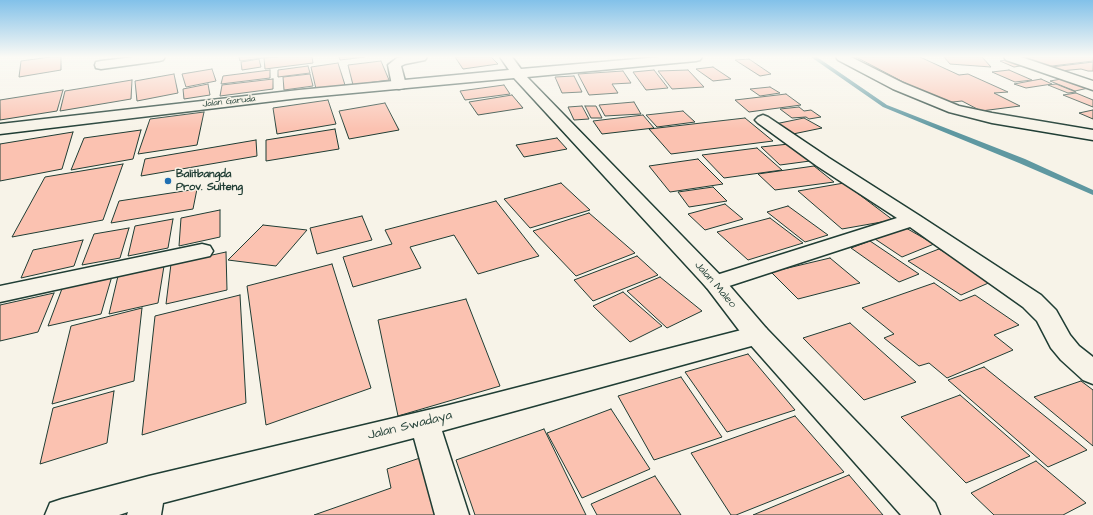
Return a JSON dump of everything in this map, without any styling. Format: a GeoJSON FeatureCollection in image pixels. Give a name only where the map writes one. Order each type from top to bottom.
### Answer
{"type":"FeatureCollection","features":[{"type":"Feature","properties":{"kind":"street"},"geometry":{"type":"LineString","coordinates":[[398,81],[399,85]]}},
{"type":"Feature","properties":{"kind":"street","name":"Jalan Garuda"},"geometry":{"type":"LineString","coordinates":[[0,129],[283,96],[399,85],[421,81]]}},
{"type":"Feature","properties":{"kind":"street","name":"Jalan Maleo"},"geometry":{"type":"LineString","coordinates":[[527,81],[715,282],[757,335],[923,515]]}},
{"type":"Feature","properties":{"kind":"street"},"geometry":{"type":"LineString","coordinates":[[888,81],[954,109],[992,118],[1093,135]]}},
{"type":"Feature","properties":{"kind":"street"},"geometry":{"type":"LineString","coordinates":[[1079,81],[1093,86]]}},
{"type":"Feature","properties":{"kind":"street"},"geometry":{"type":"LineString","coordinates":[[763,120],[822,162],[913,220],[1032,301],[1047,316],[1060,341],[1070,353],[1093,373]]}},
{"type":"Feature","properties":{"kind":"street"},"geometry":{"type":"LineString","coordinates":[[715,282],[913,220]]}},
{"type":"Feature","properties":{"kind":"street"},"geometry":{"type":"LineString","coordinates":[[0,294],[202,251]]}},
{"type":"Feature","properties":{"kind":"street","name":"Jalan Swadaya"},"geometry":{"type":"LineString","coordinates":[[62,515],[146,503],[425,423],[757,335]]}},
{"type":"Feature","properties":{"kind":"street"},"geometry":{"type":"LineString","coordinates":[[425,423],[452,515]]}},
{"type":"Feature","properties":{"kind":"building"},"geometry":{"type":"Polygon","coordinates":[[[132,81],[131,99],[60,111],[65,91],[132,81]]]}},
{"type":"Feature","properties":{"kind":"building"},"geometry":{"type":"Polygon","coordinates":[[[135,81],[175,81],[178,93],[137,101],[135,81]]]}},
{"type":"Feature","properties":{"kind":"building"},"geometry":{"type":"Polygon","coordinates":[[[184,81],[216,81],[186,87],[184,81]]]}},
{"type":"Feature","properties":{"kind":"building"},"geometry":{"type":"Polygon","coordinates":[[[222,81],[245,81],[221,84],[222,81]]]}},
{"type":"Feature","properties":{"kind":"building"},"geometry":{"type":"Polygon","coordinates":[[[256,81],[273,81],[273,89],[220,96],[222,85],[256,81]]]}},
{"type":"Feature","properties":{"kind":"building"},"geometry":{"type":"Polygon","coordinates":[[[283,81],[312,81],[313,86],[284,90],[283,81]]]}},
{"type":"Feature","properties":{"kind":"building"},"geometry":{"type":"Polygon","coordinates":[[[314,81],[344,81],[345,85],[316,89],[314,81]]]}},
{"type":"Feature","properties":{"kind":"building"},"geometry":{"type":"Polygon","coordinates":[[[352,81],[382,81],[353,85],[352,81]]]}},
{"type":"Feature","properties":{"kind":"building"},"geometry":{"type":"Polygon","coordinates":[[[557,81],[577,81],[582,92],[562,93],[557,81]]]}},
{"type":"Feature","properties":{"kind":"building"},"geometry":{"type":"Polygon","coordinates":[[[582,81],[630,81],[631,83],[612,84],[618,93],[589,95],[582,81]]]}},
{"type":"Feature","properties":{"kind":"building"},"geometry":{"type":"Polygon","coordinates":[[[640,81],[663,81],[668,88],[646,90],[640,81]]]}},
{"type":"Feature","properties":{"kind":"building"},"geometry":{"type":"Polygon","coordinates":[[[666,81],[698,81],[704,87],[672,89],[666,81]]]}},
{"type":"Feature","properties":{"kind":"building"},"geometry":{"type":"Polygon","coordinates":[[[901,81],[984,81],[1008,92],[994,93],[1020,106],[981,111],[962,101],[943,103],[901,81]]]}},
{"type":"Feature","properties":{"kind":"building"},"geometry":{"type":"Polygon","coordinates":[[[1030,81],[1045,81],[1052,84],[1026,88],[1014,84],[1030,81]]]}},
{"type":"Feature","properties":{"kind":"building"},"geometry":{"type":"Polygon","coordinates":[[[1050,81],[1076,81],[1093,87],[1075,91],[1050,81]]]}},
{"type":"Feature","properties":{"kind":"building"},"geometry":{"type":"Polygon","coordinates":[[[208,84],[210,95],[184,99],[183,89],[208,84]]]}},
{"type":"Feature","properties":{"kind":"building"},"geometry":{"type":"Polygon","coordinates":[[[1056,84],[1076,92],[1068,93],[1048,85],[1056,84]]]}},
{"type":"Feature","properties":{"kind":"building"},"geometry":{"type":"Polygon","coordinates":[[[504,85],[510,94],[465,100],[460,91],[504,85]]]}},
{"type":"Feature","properties":{"kind":"building"},"geometry":{"type":"Polygon","coordinates":[[[770,87],[780,93],[760,96],[750,89],[770,87]]]}},
{"type":"Feature","properties":{"kind":"building"},"geometry":{"type":"Polygon","coordinates":[[[63,90],[57,111],[0,120],[0,100],[63,90]]]}},
{"type":"Feature","properties":{"kind":"building"},"geometry":{"type":"Polygon","coordinates":[[[1076,93],[1093,100],[1093,107],[1063,95],[1076,93]]]}},
{"type":"Feature","properties":{"kind":"building"},"geometry":{"type":"Polygon","coordinates":[[[786,94],[801,105],[749,112],[735,100],[786,94]]]}},
{"type":"Feature","properties":{"kind":"building"},"geometry":{"type":"Polygon","coordinates":[[[512,95],[523,108],[478,115],[469,102],[512,95]]]}},
{"type":"Feature","properties":{"kind":"building"},"geometry":{"type":"Polygon","coordinates":[[[328,100],[336,124],[277,134],[273,108],[328,100]]]}},
{"type":"Feature","properties":{"kind":"building"},"geometry":{"type":"Polygon","coordinates":[[[634,102],[641,114],[605,116],[599,105],[634,102]]]}},
{"type":"Feature","properties":{"kind":"building"},"geometry":{"type":"Polygon","coordinates":[[[385,103],[399,130],[349,139],[339,111],[385,103]]]}},
{"type":"Feature","properties":{"kind":"building"},"geometry":{"type":"Polygon","coordinates":[[[582,106],[589,119],[574,120],[568,107],[582,106]]]}},
{"type":"Feature","properties":{"kind":"building"},"geometry":{"type":"Polygon","coordinates":[[[585,106],[596,106],[602,118],[591,118],[585,106]]]}},
{"type":"Feature","properties":{"kind":"building"},"geometry":{"type":"Polygon","coordinates":[[[799,107],[804,111],[811,110],[821,117],[809,119],[806,117],[792,118],[780,109],[799,107]]]}},
{"type":"Feature","properties":{"kind":"building"},"geometry":{"type":"Polygon","coordinates":[[[1093,110],[1093,119],[1079,113],[1093,110]]]}},
{"type":"Feature","properties":{"kind":"building"},"geometry":{"type":"Polygon","coordinates":[[[683,111],[695,122],[657,127],[646,115],[683,111]]]}},
{"type":"Feature","properties":{"kind":"building"},"geometry":{"type":"Polygon","coordinates":[[[204,112],[197,145],[138,154],[150,119],[204,112]]]}},
{"type":"Feature","properties":{"kind":"building"},"geometry":{"type":"Polygon","coordinates":[[[643,115],[654,128],[602,134],[593,121],[643,115]]]}},
{"type":"Feature","properties":{"kind":"building"},"geometry":{"type":"Polygon","coordinates":[[[745,118],[773,141],[671,154],[649,129],[745,118]]]}},
{"type":"Feature","properties":{"kind":"building"},"geometry":{"type":"Polygon","coordinates":[[[804,118],[822,128],[793,134],[775,124],[804,118]]]}},
{"type":"Feature","properties":{"kind":"building"},"geometry":{"type":"Polygon","coordinates":[[[335,129],[339,149],[266,161],[266,140],[335,129]]]}},
{"type":"Feature","properties":{"kind":"building"},"geometry":{"type":"Polygon","coordinates":[[[141,130],[133,159],[71,170],[84,138],[141,130]]]}},
{"type":"Feature","properties":{"kind":"building"},"geometry":{"type":"Polygon","coordinates":[[[73,132],[62,169],[0,181],[0,144],[73,132]]]}},
{"type":"Feature","properties":{"kind":"building"},"geometry":{"type":"Polygon","coordinates":[[[557,138],[567,149],[524,157],[516,145],[557,138]]]}},
{"type":"Feature","properties":{"kind":"building"},"geometry":{"type":"Polygon","coordinates":[[[256,140],[257,156],[141,176],[145,159],[256,140]]]}},
{"type":"Feature","properties":{"kind":"building"},"geometry":{"type":"Polygon","coordinates":[[[789,144],[810,161],[780,165],[761,147],[789,144]]]}},
{"type":"Feature","properties":{"kind":"building"},"geometry":{"type":"Polygon","coordinates":[[[757,148],[782,170],[724,178],[702,155],[757,148]]]}},
{"type":"Feature","properties":{"kind":"building"},"geometry":{"type":"Polygon","coordinates":[[[698,159],[723,184],[670,192],[649,166],[698,159]]]}},
{"type":"Feature","properties":{"kind":"building"},"geometry":{"type":"Polygon","coordinates":[[[123,164],[103,220],[12,237],[45,177],[123,164]]]}},
{"type":"Feature","properties":{"kind":"building"},"geometry":{"type":"Polygon","coordinates":[[[814,166],[834,182],[775,190],[758,174],[814,166]]]}},
{"type":"Feature","properties":{"kind":"building"},"geometry":{"type":"Polygon","coordinates":[[[561,183],[590,210],[530,228],[504,199],[561,183]]]}},
{"type":"Feature","properties":{"kind":"building"},"geometry":{"type":"Polygon","coordinates":[[[844,183],[893,220],[842,229],[798,191],[844,183]]]}},
{"type":"Feature","properties":{"kind":"building"},"geometry":{"type":"Polygon","coordinates":[[[713,187],[727,201],[689,207],[678,192],[713,187]]]}},
{"type":"Feature","properties":{"kind":"building"},"geometry":{"type":"Polygon","coordinates":[[[197,189],[193,209],[111,223],[119,201],[197,189]]]}},
{"type":"Feature","properties":{"kind":"building"},"geometry":{"type":"Polygon","coordinates":[[[496,201],[539,256],[478,274],[454,235],[410,247],[421,268],[353,287],[343,257],[392,244],[385,230],[496,201]]]}},
{"type":"Feature","properties":{"kind":"building"},"geometry":{"type":"Polygon","coordinates":[[[725,204],[743,219],[705,230],[688,214],[725,204]]]}},
{"type":"Feature","properties":{"kind":"building"},"geometry":{"type":"Polygon","coordinates":[[[788,206],[828,235],[805,242],[767,212],[788,206]]]}},
{"type":"Feature","properties":{"kind":"building"},"geometry":{"type":"Polygon","coordinates":[[[220,210],[220,237],[179,246],[181,218],[220,210]]]}},
{"type":"Feature","properties":{"kind":"building"},"geometry":{"type":"Polygon","coordinates":[[[589,213],[635,253],[576,276],[533,231],[589,213]]]}},
{"type":"Feature","properties":{"kind":"building"},"geometry":{"type":"Polygon","coordinates":[[[362,216],[372,240],[317,254],[310,228],[362,216]]]}},
{"type":"Feature","properties":{"kind":"building"},"geometry":{"type":"Polygon","coordinates":[[[770,218],[803,243],[748,260],[717,232],[770,218]]]}},
{"type":"Feature","properties":{"kind":"building"},"geometry":{"type":"Polygon","coordinates":[[[173,219],[168,248],[128,256],[135,226],[173,219]]]}},
{"type":"Feature","properties":{"kind":"building"},"geometry":{"type":"Polygon","coordinates":[[[263,225],[307,230],[276,266],[228,260],[263,225]]]}},
{"type":"Feature","properties":{"kind":"building"},"geometry":{"type":"Polygon","coordinates":[[[129,228],[120,258],[82,265],[94,234],[129,228]]]}},
{"type":"Feature","properties":{"kind":"building"},"geometry":{"type":"Polygon","coordinates":[[[906,228],[934,244],[902,257],[875,239],[906,228]]]}},
{"type":"Feature","properties":{"kind":"building"},"geometry":{"type":"Polygon","coordinates":[[[83,240],[74,266],[21,278],[33,250],[83,240]]]}},
{"type":"Feature","properties":{"kind":"building"},"geometry":{"type":"Polygon","coordinates":[[[870,241],[919,274],[899,282],[851,248],[870,241]]]}},
{"type":"Feature","properties":{"kind":"building"},"geometry":{"type":"Polygon","coordinates":[[[939,249],[993,281],[961,295],[908,261],[939,249]]]}},
{"type":"Feature","properties":{"kind":"building"},"geometry":{"type":"Polygon","coordinates":[[[226,252],[227,290],[166,304],[171,264],[226,252]]]}},
{"type":"Feature","properties":{"kind":"building"},"geometry":{"type":"Polygon","coordinates":[[[637,256],[658,275],[593,301],[574,280],[637,256]]]}},
{"type":"Feature","properties":{"kind":"building"},"geometry":{"type":"Polygon","coordinates":[[[830,258],[860,283],[798,299],[771,272],[830,258]]]}},
{"type":"Feature","properties":{"kind":"building"},"geometry":{"type":"Polygon","coordinates":[[[332,264],[371,388],[266,425],[247,286],[332,264]]]}},
{"type":"Feature","properties":{"kind":"building"},"geometry":{"type":"Polygon","coordinates":[[[164,266],[158,303],[109,314],[118,276],[164,266]]]}},
{"type":"Feature","properties":{"kind":"building"},"geometry":{"type":"Polygon","coordinates":[[[112,276],[101,314],[48,326],[63,286],[112,276]]]}},
{"type":"Feature","properties":{"kind":"building"},"geometry":{"type":"Polygon","coordinates":[[[660,277],[702,311],[667,328],[627,291],[660,277]]]}},
{"type":"Feature","properties":{"kind":"building"},"geometry":{"type":"Polygon","coordinates":[[[934,283],[960,301],[975,295],[1019,325],[994,335],[1013,350],[947,378],[929,363],[919,366],[884,338],[894,334],[862,308],[934,283]]]}},
{"type":"Feature","properties":{"kind":"building"},"geometry":{"type":"Polygon","coordinates":[[[623,292],[662,326],[630,342],[593,306],[623,292]]]}},
{"type":"Feature","properties":{"kind":"building"},"geometry":{"type":"Polygon","coordinates":[[[54,293],[38,332],[0,341],[0,305],[54,293]]]}},
{"type":"Feature","properties":{"kind":"building"},"geometry":{"type":"Polygon","coordinates":[[[240,295],[246,403],[142,435],[155,316],[240,295]]]}},
{"type":"Feature","properties":{"kind":"building"},"geometry":{"type":"Polygon","coordinates":[[[466,299],[500,386],[398,416],[378,320],[466,299]]]}},
{"type":"Feature","properties":{"kind":"building"},"geometry":{"type":"Polygon","coordinates":[[[142,308],[134,381],[52,404],[71,326],[142,308]]]}},
{"type":"Feature","properties":{"kind":"building"},"geometry":{"type":"Polygon","coordinates":[[[850,323],[916,382],[864,400],[803,338],[850,323]]]}},
{"type":"Feature","properties":{"kind":"building"},"geometry":{"type":"Polygon","coordinates":[[[748,354],[795,410],[727,432],[685,372],[748,354]]]}},
{"type":"Feature","properties":{"kind":"building"},"geometry":{"type":"Polygon","coordinates":[[[984,367],[1087,450],[1048,467],[948,380],[984,367]]]}},
{"type":"Feature","properties":{"kind":"building"},"geometry":{"type":"Polygon","coordinates":[[[681,377],[722,437],[654,460],[618,396],[681,377]]]}},
{"type":"Feature","properties":{"kind":"building"},"geometry":{"type":"Polygon","coordinates":[[[1081,381],[1093,390],[1093,446],[1034,397],[1081,381]]]}},
{"type":"Feature","properties":{"kind":"building"},"geometry":{"type":"Polygon","coordinates":[[[114,391],[107,443],[40,464],[53,408],[114,391]]]}},
{"type":"Feature","properties":{"kind":"building"},"geometry":{"type":"Polygon","coordinates":[[[960,395],[1030,456],[966,483],[901,417],[960,395]]]}},
{"type":"Feature","properties":{"kind":"building"},"geometry":{"type":"Polygon","coordinates":[[[611,409],[650,469],[582,498],[547,433],[611,409]]]}},
{"type":"Feature","properties":{"kind":"building"},"geometry":{"type":"Polygon","coordinates":[[[795,416],[844,472],[736,515],[731,515],[691,453],[795,416]]]}},
{"type":"Feature","properties":{"kind":"building"},"geometry":{"type":"Polygon","coordinates":[[[544,429],[586,515],[475,515],[456,460],[544,429]]]}},
{"type":"Feature","properties":{"kind":"building"},"geometry":{"type":"Polygon","coordinates":[[[429,455],[447,515],[314,515],[391,488],[387,469],[429,455]]]}},
{"type":"Feature","properties":{"kind":"building"},"geometry":{"type":"Polygon","coordinates":[[[1036,461],[1086,503],[1063,515],[994,515],[971,493],[1036,461]]]}},
{"type":"Feature","properties":{"kind":"building"},"geometry":{"type":"Polygon","coordinates":[[[849,475],[883,515],[753,515],[849,475]]]}},
{"type":"Feature","properties":{"kind":"building"},"geometry":{"type":"Polygon","coordinates":[[[655,476],[681,515],[597,515],[591,504],[655,476]]]}},
{"type":"Feature","properties":{"kind":"waterway"},"geometry":{"type":"LineString","coordinates":[[849,81],[885,106],[1022,161],[1093,193]]}},
{"type":"Feature","properties":{"kind":"place","name":"Balitbangda Prov. Sulteng"},"geometry":{"type":"Point","coordinates":[168,181]}}]}
